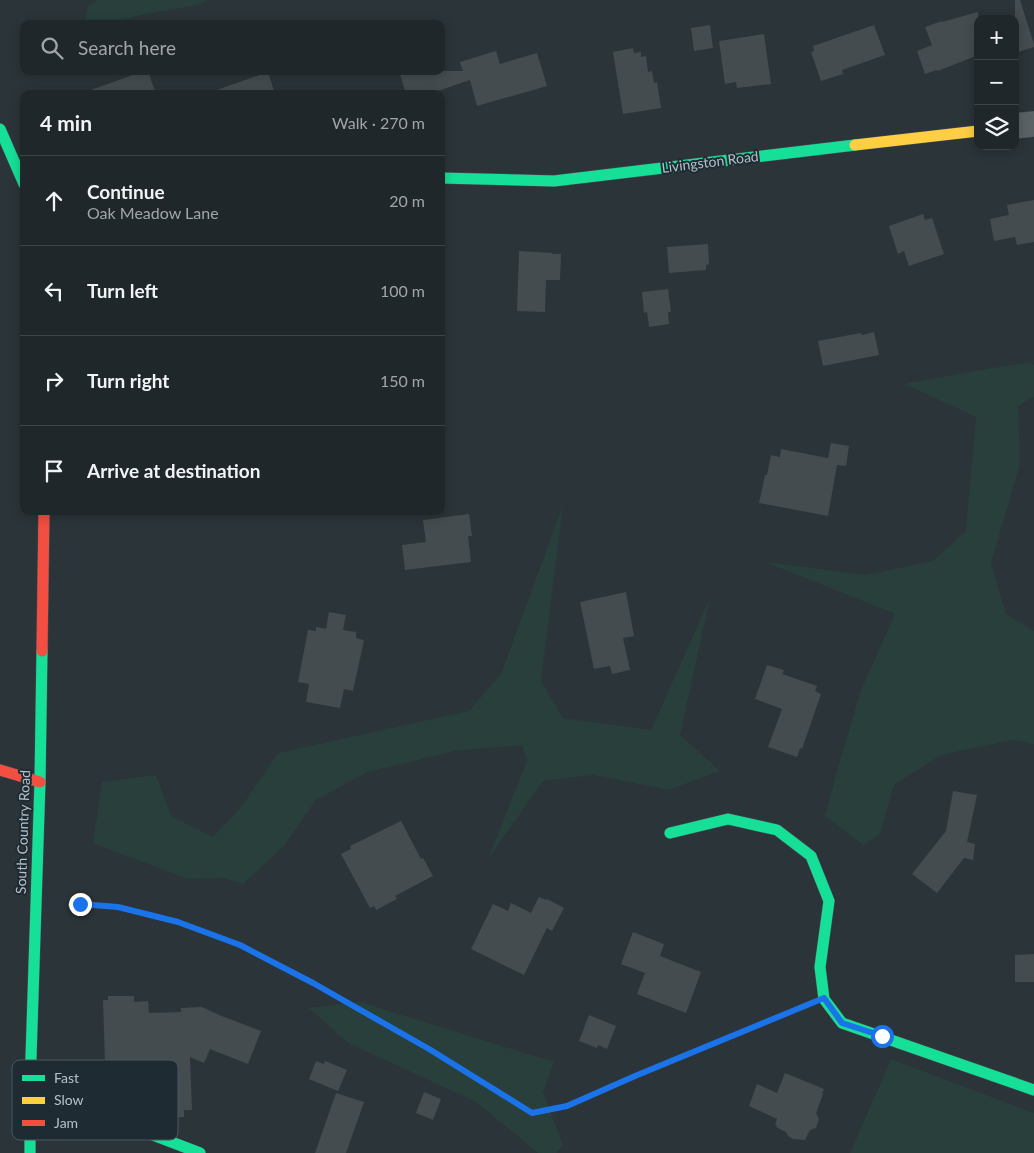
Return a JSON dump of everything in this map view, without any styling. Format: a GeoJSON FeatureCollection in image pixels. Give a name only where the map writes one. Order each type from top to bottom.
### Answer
{"type":"FeatureCollection","features":[{"type":"Feature","properties":{"kind":"street"},"geometry":{"type":"LineString","coordinates":[[1019,126],[1034,124]]}},
{"type":"Feature","properties":{"kind":"street"},"geometry":{"type":"LineString","coordinates":[[0,129],[20,174]]}},
{"type":"Feature","properties":{"kind":"street","name":"Livingston Road"},"geometry":{"type":"LineString","coordinates":[[445,178],[554,181],[974,130]]}},
{"type":"Feature","properties":{"kind":"street","name":"South Country Road"},"geometry":{"type":"LineString","coordinates":[[31,1060],[40,782],[44,515]]}},
{"type":"Feature","properties":{"kind":"street"},"geometry":{"type":"LineString","coordinates":[[0,770],[40,782]]}},
{"type":"Feature","properties":{"kind":"street"},"geometry":{"type":"LineString","coordinates":[[670,833],[728,819],[777,830],[811,856],[829,901],[820,967],[824,998],[842,1023],[1034,1090]]}},
{"type":"Feature","properties":{"kind":"street","name":"South Country Road"},"geometry":{"type":"LineString","coordinates":[[30,1140],[30,1153]]}},
{"type":"Feature","properties":{"kind":"street"},"geometry":{"type":"LineString","coordinates":[[166,1140],[200,1153]]}},
{"type":"Feature","properties":{"kind":"path"},"geometry":{"type":"LineString","coordinates":[[68,905],[118,907],[178,922],[240,945],[313,983],[429,1049],[532,1113],[567,1106],[824,998]]}},
{"type":"Feature","properties":{"kind":"green space"},"geometry":{"type":"Polygon","coordinates":[[[98,0],[207,0],[199,5],[119,20],[84,20],[88,6],[98,0]]]}},
{"type":"Feature","properties":{"kind":"green space"},"geometry":{"type":"Polygon","coordinates":[[[1030,362],[1034,365],[1034,397],[1018,406],[1020,464],[991,563],[1006,614],[1034,631],[1034,744],[1013,740],[941,755],[894,785],[880,834],[863,845],[825,816],[861,690],[895,614],[765,562],[865,575],[933,561],[966,531],[976,417],[904,384],[1030,362]]]}},
{"type":"Feature","properties":{"kind":"green space"},"geometry":{"type":"Polygon","coordinates":[[[563,505],[541,681],[563,718],[651,730],[710,598],[680,735],[720,771],[669,790],[593,775],[543,781],[488,859],[527,761],[522,745],[455,751],[368,772],[316,800],[284,846],[243,884],[224,878],[187,879],[93,843],[102,782],[156,775],[171,816],[213,837],[241,807],[278,753],[469,711],[501,674],[563,505]]]}},
{"type":"Feature","properties":{"kind":"green space"},"geometry":{"type":"Polygon","coordinates":[[[360,1002],[554,1062],[543,1092],[563,1145],[556,1153],[538,1153],[476,1102],[348,1043],[309,1008],[360,1002]]]}},
{"type":"Feature","properties":{"kind":"green space"},"geometry":{"type":"Polygon","coordinates":[[[891,1059],[1034,1113],[1034,1153],[850,1153],[891,1059]]]}},
{"type":"Feature","properties":{"kind":"building"},"geometry":{"type":"Polygon","coordinates":[[[1015,0],[1020,0],[1034,47],[1019,52],[1019,15],[1015,15],[1015,0]]]}},
{"type":"Feature","properties":{"kind":"building"},"geometry":{"type":"Polygon","coordinates":[[[978,12],[978,15],[974,15],[974,57],[938,71],[925,74],[917,51],[932,45],[925,27],[978,12]]]}},
{"type":"Feature","properties":{"kind":"building"},"geometry":{"type":"Polygon","coordinates":[[[710,25],[713,48],[694,51],[691,28],[710,25]]]}},
{"type":"Feature","properties":{"kind":"building"},"geometry":{"type":"Polygon","coordinates":[[[874,25],[885,55],[842,70],[843,74],[821,81],[811,52],[814,51],[813,46],[874,25]]]}},
{"type":"Feature","properties":{"kind":"building"},"geometry":{"type":"Polygon","coordinates":[[[764,34],[771,84],[737,88],[736,82],[725,84],[719,41],[764,34]]]}},
{"type":"Feature","properties":{"kind":"building"},"geometry":{"type":"Polygon","coordinates":[[[633,48],[634,53],[641,52],[641,57],[646,56],[648,72],[652,71],[654,83],[657,82],[661,108],[623,114],[613,52],[633,48]]]}},
{"type":"Feature","properties":{"kind":"building"},"geometry":{"type":"Polygon","coordinates":[[[496,51],[500,64],[537,53],[547,86],[477,106],[470,80],[441,90],[405,90],[400,75],[445,75],[445,71],[463,71],[460,62],[496,51]]]}},
{"type":"Feature","properties":{"kind":"building"},"geometry":{"type":"Polygon","coordinates":[[[133,75],[149,75],[155,90],[91,90],[133,75]]]}},
{"type":"Feature","properties":{"kind":"building"},"geometry":{"type":"Polygon","coordinates":[[[259,75],[269,75],[274,90],[217,90],[259,75]]]}},
{"type":"Feature","properties":{"kind":"building"},"geometry":{"type":"Polygon","coordinates":[[[1034,200],[1034,242],[1017,245],[1015,237],[994,241],[990,219],[1009,215],[1007,205],[1034,200]]]}},
{"type":"Feature","properties":{"kind":"building"},"geometry":{"type":"Polygon","coordinates":[[[923,214],[925,220],[932,218],[944,254],[909,266],[904,251],[898,254],[889,226],[923,214]]]}},
{"type":"Feature","properties":{"kind":"building"},"geometry":{"type":"Polygon","coordinates":[[[708,244],[709,264],[706,265],[706,270],[669,273],[667,247],[708,244]]]}},
{"type":"Feature","properties":{"kind":"building"},"geometry":{"type":"Polygon","coordinates":[[[519,251],[561,254],[560,280],[546,280],[545,312],[517,311],[519,251]]]}},
{"type":"Feature","properties":{"kind":"building"},"geometry":{"type":"Polygon","coordinates":[[[668,289],[671,312],[668,312],[669,324],[649,327],[647,312],[644,313],[642,292],[668,289]]]}},
{"type":"Feature","properties":{"kind":"building"},"geometry":{"type":"Polygon","coordinates":[[[874,332],[879,355],[823,366],[818,341],[874,332]]]}},
{"type":"Feature","properties":{"kind":"building"},"geometry":{"type":"Polygon","coordinates":[[[831,443],[849,446],[846,466],[837,465],[828,516],[759,503],[771,455],[780,457],[781,449],[828,458],[831,443]]]}},
{"type":"Feature","properties":{"kind":"building"},"geometry":{"type":"Polygon","coordinates":[[[469,514],[472,536],[468,536],[471,562],[405,570],[402,545],[426,542],[423,520],[469,514]]]}},
{"type":"Feature","properties":{"kind":"building"},"geometry":{"type":"Polygon","coordinates":[[[626,592],[634,636],[623,638],[630,670],[612,674],[610,666],[594,669],[580,602],[626,592]]]}},
{"type":"Feature","properties":{"kind":"building"},"geometry":{"type":"Polygon","coordinates":[[[329,612],[346,615],[343,630],[356,632],[356,638],[364,640],[353,691],[344,689],[340,708],[306,702],[309,684],[298,682],[308,630],[316,631],[316,627],[326,629],[329,612]]]}},
{"type":"Feature","properties":{"kind":"building"},"geometry":{"type":"Polygon","coordinates":[[[767,665],[784,670],[782,674],[817,686],[815,691],[821,694],[802,749],[800,748],[797,757],[768,747],[782,709],[755,699],[767,665]]]}},
{"type":"Feature","properties":{"kind":"building"},"geometry":{"type":"Polygon","coordinates":[[[953,791],[977,795],[967,842],[975,844],[973,860],[964,858],[937,893],[912,874],[946,831],[953,791]]]}},
{"type":"Feature","properties":{"kind":"building"},"geometry":{"type":"Polygon","coordinates":[[[401,821],[421,859],[423,858],[433,876],[395,896],[397,899],[376,910],[374,906],[370,908],[341,854],[351,849],[350,846],[401,821]]]}},
{"type":"Feature","properties":{"kind":"building"},"geometry":{"type":"Polygon","coordinates":[[[539,897],[564,908],[552,931],[547,928],[524,975],[471,949],[493,904],[508,911],[511,903],[531,913],[539,897]]]}},
{"type":"Feature","properties":{"kind":"building"},"geometry":{"type":"Polygon","coordinates":[[[633,932],[664,944],[660,956],[701,972],[686,1013],[637,994],[645,973],[621,964],[633,932]]]}},
{"type":"Feature","properties":{"kind":"building"},"geometry":{"type":"Polygon","coordinates":[[[1034,954],[1034,982],[1015,982],[1015,955],[1034,954]]]}},
{"type":"Feature","properties":{"kind":"building"},"geometry":{"type":"Polygon","coordinates":[[[108,996],[134,996],[134,1002],[148,1001],[149,1013],[181,1012],[181,1008],[202,1007],[261,1031],[248,1064],[210,1049],[204,1063],[190,1057],[192,1110],[184,1110],[184,1117],[178,1117],[178,1060],[105,1060],[103,1000],[108,1000],[108,996]]]}},
{"type":"Feature","properties":{"kind":"building"},"geometry":{"type":"Polygon","coordinates":[[[589,1015],[616,1026],[607,1049],[598,1045],[597,1048],[579,1041],[589,1015]]]}},
{"type":"Feature","properties":{"kind":"building"},"geometry":{"type":"Polygon","coordinates":[[[316,1061],[324,1064],[325,1061],[347,1070],[338,1091],[309,1079],[316,1061]]]}},
{"type":"Feature","properties":{"kind":"building"},"geometry":{"type":"Polygon","coordinates":[[[785,1073],[824,1089],[816,1113],[819,1119],[816,1128],[810,1130],[805,1140],[793,1139],[788,1136],[786,1132],[776,1127],[777,1119],[749,1106],[757,1084],[777,1093],[785,1073]]]}},
{"type":"Feature","properties":{"kind":"building"},"geometry":{"type":"Polygon","coordinates":[[[424,1092],[441,1099],[433,1120],[416,1113],[424,1092]]]}},
{"type":"Feature","properties":{"kind":"building"},"geometry":{"type":"Polygon","coordinates":[[[336,1093],[364,1102],[346,1153],[315,1153],[336,1093]]]}},
{"type":"Feature","properties":{"kind":"traffic: fast"},"geometry":{"type":"LineString","coordinates":[[0,129],[20,175]]}},
{"type":"Feature","properties":{"kind":"traffic: fast"},"geometry":{"type":"LineString","coordinates":[[445,178],[554,181],[855,145]]}},
{"type":"Feature","properties":{"kind":"traffic: fast"},"geometry":{"type":"LineString","coordinates":[[31,1060],[40,782],[42,651]]}},
{"type":"Feature","properties":{"kind":"traffic: fast"},"geometry":{"type":"LineString","coordinates":[[670,833],[728,819],[777,830],[811,856],[829,901],[820,967],[824,999],[842,1023],[1034,1090]]}},
{"type":"Feature","properties":{"kind":"traffic: fast"},"geometry":{"type":"LineString","coordinates":[[30,1140],[30,1153]]}},
{"type":"Feature","properties":{"kind":"traffic: fast"},"geometry":{"type":"LineString","coordinates":[[166,1140],[200,1153]]}},
{"type":"Feature","properties":{"kind":"traffic: slow"},"geometry":{"type":"LineString","coordinates":[[855,145],[974,131]]}},
{"type":"Feature","properties":{"kind":"traffic: jam"},"geometry":{"type":"LineString","coordinates":[[42,651],[44,515]]}},
{"type":"Feature","properties":{"kind":"traffic: jam"},"geometry":{"type":"LineString","coordinates":[[0,770],[40,782]]}},
{"type":"Feature","properties":{"kind":"route"},"geometry":{"type":"LineString","coordinates":[[80,904],[118,907],[178,922],[240,945],[313,983],[429,1049],[532,1113],[567,1106],[824,998],[842,1023],[882,1036]]}}]}
